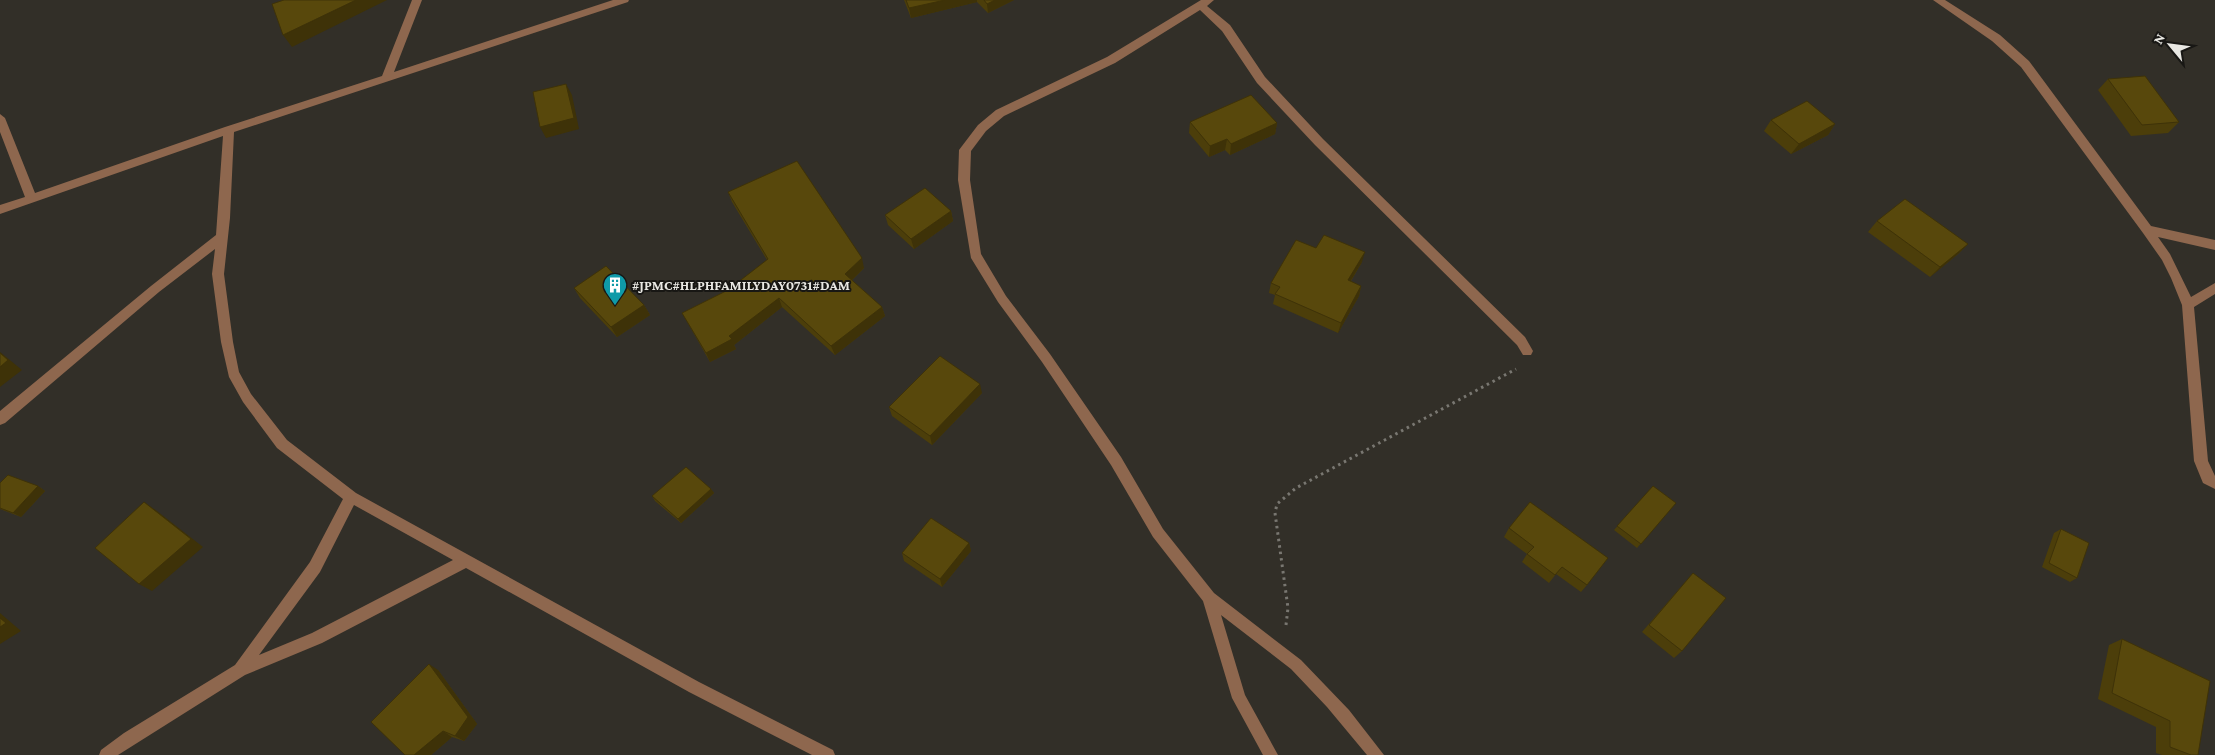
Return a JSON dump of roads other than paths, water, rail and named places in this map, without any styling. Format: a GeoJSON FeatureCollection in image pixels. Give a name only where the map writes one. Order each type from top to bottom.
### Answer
{"type":"FeatureCollection","features":[{"type":"Feature","properties":{"kind":"street"},"geometry":{"type":"LineString","coordinates":[[386,79],[417,0]]}},
{"type":"Feature","properties":{"kind":"street"},"geometry":{"type":"LineString","coordinates":[[0,210],[229,130],[624,0]]}},
{"type":"Feature","properties":{"kind":"street"},"geometry":{"type":"LineString","coordinates":[[1938,0],[1996,38],[2024,64],[2166,256],[2188,305],[2201,461],[2208,479],[2215,483]]}},
{"type":"Feature","properties":{"kind":"street"},"geometry":{"type":"LineString","coordinates":[[1377,755],[1343,714],[1283,653],[1209,598],[1158,532],[1116,461],[1046,358],[1002,299],[975,255],[968,216],[963,164],[965,150],[982,128],[1000,113],[1112,60],[1205,3],[1226,28],[1261,80],[1318,142],[1521,341],[1527,351]]}},
{"type":"Feature","properties":{"kind":"street"},"geometry":{"type":"LineString","coordinates":[[0,118],[31,199]]}},
{"type":"Feature","properties":{"kind":"street"},"geometry":{"type":"LineString","coordinates":[[229,130],[218,274],[233,373],[247,398],[282,444],[351,497],[694,686],[828,755]]}},
{"type":"Feature","properties":{"kind":"street"},"geometry":{"type":"LineString","coordinates":[[2147,230],[2215,245]]}},
{"type":"Feature","properties":{"kind":"street"},"geometry":{"type":"LineString","coordinates":[[0,419],[147,295],[222,237]]}},
{"type":"Feature","properties":{"kind":"street"},"geometry":{"type":"LineString","coordinates":[[2188,305],[2215,288]]}},
{"type":"Feature","properties":{"kind":"street"},"geometry":{"type":"LineString","coordinates":[[240,670],[316,568],[351,497]]}},
{"type":"Feature","properties":{"kind":"street"},"geometry":{"type":"LineString","coordinates":[[106,755],[128,738],[240,670],[317,638],[467,560]]}},
{"type":"Feature","properties":{"kind":"street"},"geometry":{"type":"LineString","coordinates":[[1209,598],[1239,698],[1271,755]]}},
{"type":"Feature","properties":{"kind":"place","name":"#JPMC#HLPHFAMILYDAY0731#DAM"},"geometry":{"type":"Point","coordinates":[615,306]}}]}
